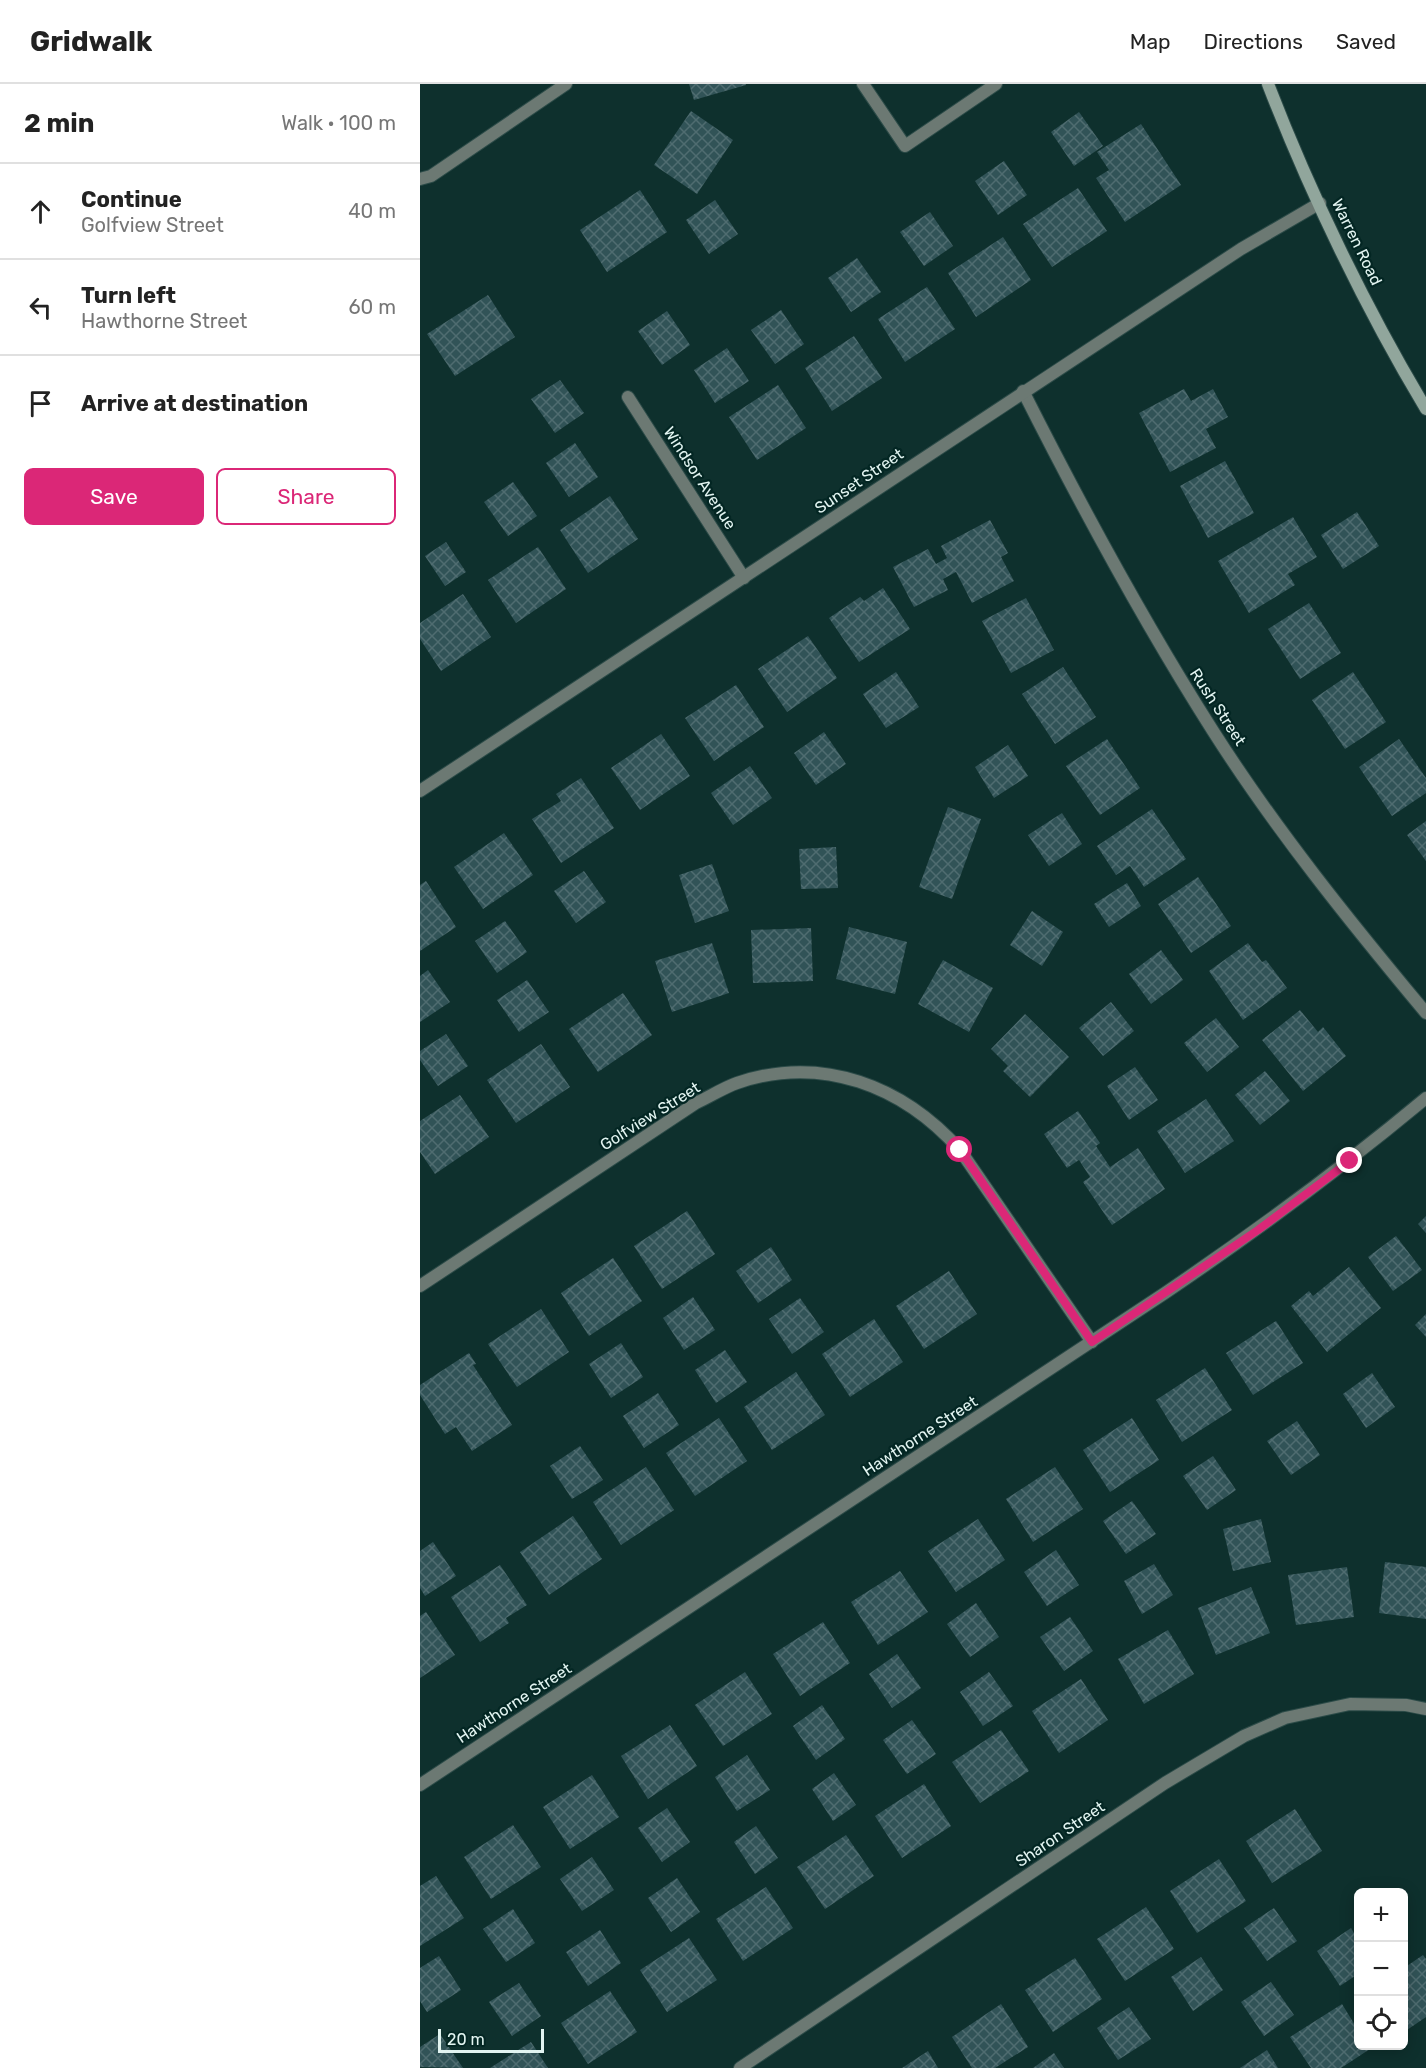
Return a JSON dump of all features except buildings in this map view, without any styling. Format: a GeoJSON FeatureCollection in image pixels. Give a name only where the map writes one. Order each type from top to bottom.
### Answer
{"type":"FeatureCollection","features":[{"type":"Feature","properties":{"kind":"main road","name":"Warren Road"},"geometry":{"type":"LineString","coordinates":[[1268,84],[1320,203],[1376,318],[1426,409]]}},
{"type":"Feature","properties":{"kind":"street"},"geometry":{"type":"LineString","coordinates":[[420,178],[431,176],[566,84]]}},
{"type":"Feature","properties":{"kind":"street"},"geometry":{"type":"LineString","coordinates":[[863,84],[905,146],[996,84]]}},
{"type":"Feature","properties":{"kind":"street","name":"Sunset Street"},"geometry":{"type":"LineString","coordinates":[[420,791],[1241,249],[1320,203]]}},
{"type":"Feature","properties":{"kind":"street","name":"Rush Street"},"geometry":{"type":"LineString","coordinates":[[1023,392],[1106,554],[1215,734],[1303,859],[1372,949],[1426,1013]]}},
{"type":"Feature","properties":{"kind":"street","name":"Windsor Avenue"},"geometry":{"type":"LineString","coordinates":[[628,397],[744,578]]}},
{"type":"Feature","properties":{"kind":"street","name":"Golfview Street"},"geometry":{"type":"LineString","coordinates":[[420,1286],[696,1103],[737,1083],[782,1073],[828,1074],[873,1085],[897,1096],[942,1129],[960,1150],[1092,1342]]}},
{"type":"Feature","properties":{"kind":"street","name":"Hawthorne Street"},"geometry":{"type":"LineString","coordinates":[[420,1785],[1258,1230],[1350,1161],[1426,1098]]}},
{"type":"Feature","properties":{"kind":"street","name":"Sharon Street"},"geometry":{"type":"LineString","coordinates":[[740,2068],[1165,1783],[1244,1736],[1285,1718],[1350,1704],[1406,1705],[1426,1709]]}},
{"type":"Feature","properties":{"kind":"route"},"geometry":{"type":"LineString","coordinates":[[960,1150],[1092,1342],[1258,1230],[1350,1161]]}}]}
